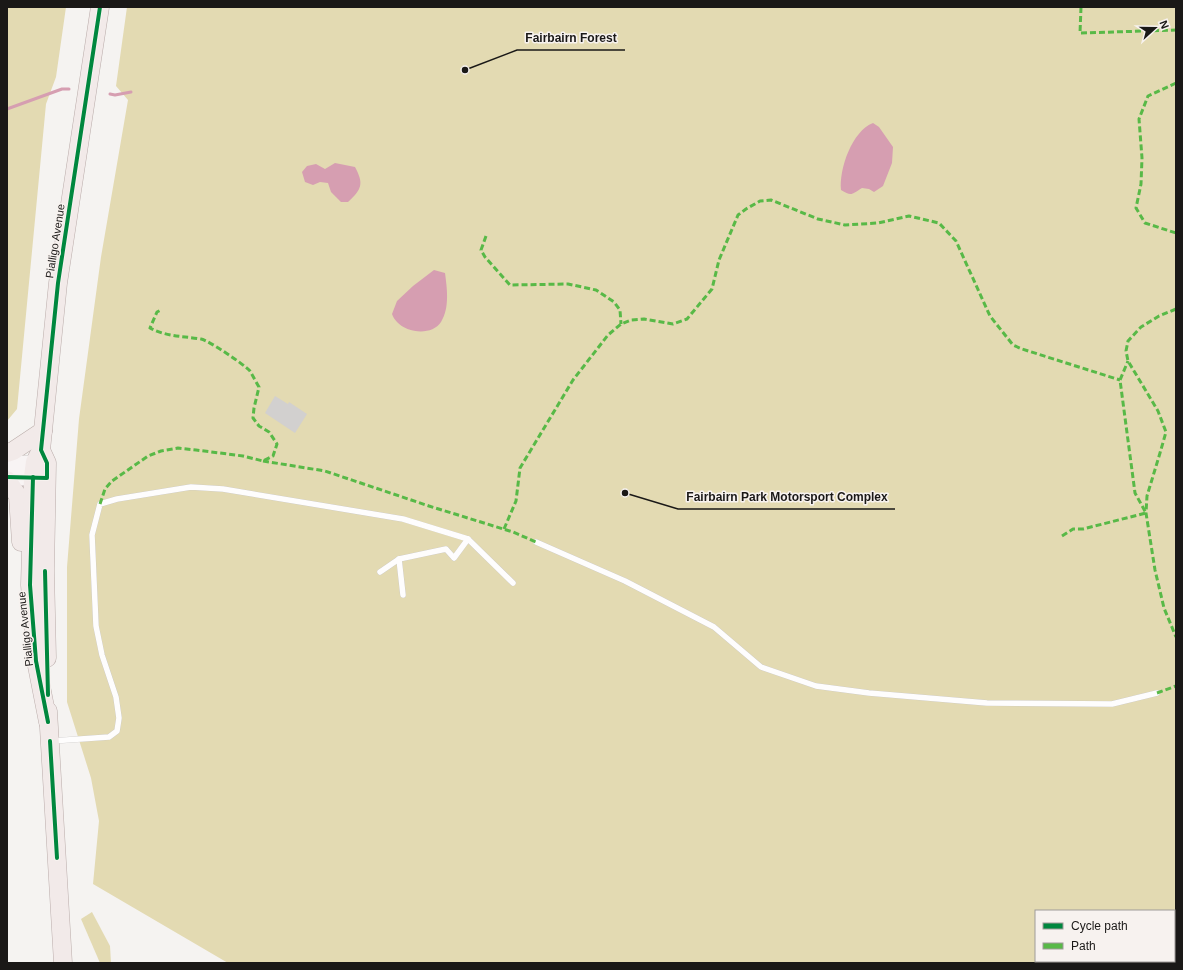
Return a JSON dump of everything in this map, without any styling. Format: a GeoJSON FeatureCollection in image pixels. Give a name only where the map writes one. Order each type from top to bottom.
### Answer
{"type":"FeatureCollection","features":[{"type":"Feature","properties":{"kind":"main road","name":"Pialligo Avenue"},"geometry":{"type":"LineString","coordinates":[[48,722],[36,661],[30,585],[58,283],[100,7]]}},
{"type":"Feature","properties":{"kind":"main road"},"geometry":{"type":"LineString","coordinates":[[7,453],[13,451],[43,432]]}},
{"type":"Feature","properties":{"kind":"main road"},"geometry":{"type":"LineString","coordinates":[[7,464],[41,466]]}},
{"type":"Feature","properties":{"kind":"main road","name":"Pialligo Avenue"},"geometry":{"type":"LineString","coordinates":[[41,466],[48,722],[63,963]]}},
{"type":"Feature","properties":{"kind":"main road"},"geometry":{"type":"LineString","coordinates":[[7,477],[41,466]]}},
{"type":"Feature","properties":{"kind":"main road"},"geometry":{"type":"LineString","coordinates":[[7,480],[18,496],[23,561],[30,585]]}},
{"type":"Feature","properties":{"kind":"lane"},"geometry":{"type":"LineString","coordinates":[[50,741],[109,737],[117,731],[119,718],[116,697],[102,655],[96,626],[92,534],[100,504],[117,499],[191,487],[223,489],[403,520],[468,540],[513,583]]}},
{"type":"Feature","properties":{"kind":"lane"},"geometry":{"type":"LineString","coordinates":[[380,572],[399,559],[446,549],[454,558],[468,540]]}},
{"type":"Feature","properties":{"kind":"lane"},"geometry":{"type":"LineString","coordinates":[[536,542],[625,581],[714,627],[761,667],[816,686],[869,693],[987,703],[1112,704],[1157,693]]}},
{"type":"Feature","properties":{"kind":"lane"},"geometry":{"type":"LineString","coordinates":[[399,559],[403,595]]}},
{"type":"Feature","properties":{"kind":"shaded area"},"geometry":{"type":"Polygon","coordinates":[[[7,7],[66,7],[56,77],[46,104],[17,409],[7,421],[7,7]]]}},
{"type":"Feature","properties":{"kind":"shaded area"},"geometry":{"type":"Polygon","coordinates":[[[127,7],[1176,7],[1176,963],[228,963],[93,884],[99,821],[91,778],[67,702],[67,567],[79,419],[101,257],[128,100],[116,86],[127,7]]]}},
{"type":"Feature","properties":{"kind":"shaded area"},"geometry":{"type":"Polygon","coordinates":[[[873,123],[879,127],[893,147],[892,163],[883,186],[874,192],[869,189],[862,188],[850,194],[841,190],[842,172],[848,152],[859,134],[873,123]]]}},
{"type":"Feature","properties":{"kind":"shaded area"},"geometry":{"type":"Polygon","coordinates":[[[335,163],[355,167],[360,178],[359,190],[348,202],[341,202],[331,192],[328,183],[320,182],[313,185],[305,182],[302,172],[307,166],[316,164],[325,169],[335,163]]]}},
{"type":"Feature","properties":{"kind":"shaded area"},"geometry":{"type":"Polygon","coordinates":[[[434,270],[445,273],[447,304],[446,311],[441,322],[432,329],[426,331],[413,331],[401,326],[392,314],[397,301],[413,286],[434,270]]]}},
{"type":"Feature","properties":{"kind":"shaded area"},"geometry":{"type":"Polygon","coordinates":[[[92,912],[110,946],[111,963],[100,963],[81,919],[92,912]]]}},
{"type":"Feature","properties":{"kind":"building"},"geometry":{"type":"Polygon","coordinates":[[[275,396],[288,404],[289,402],[307,414],[295,433],[265,413],[275,396]]]}},
{"type":"Feature","properties":{"kind":"waterway"},"geometry":{"type":"LineString","coordinates":[[7,109],[62,89],[69,89]]}},
{"type":"Feature","properties":{"kind":"waterway"},"geometry":{"type":"LineString","coordinates":[[110,94],[115,95],[131,92]]}},
{"type":"Feature","properties":{"kind":"marked path"},"geometry":{"type":"LineString","coordinates":[[1081,7],[1080,33],[1176,30]]}},
{"type":"Feature","properties":{"kind":"marked path"},"geometry":{"type":"LineString","coordinates":[[1176,83],[1148,96],[1139,119],[1142,158],[1141,184],[1136,208],[1145,223],[1176,233]]}},
{"type":"Feature","properties":{"kind":"marked path"},"geometry":{"type":"LineString","coordinates":[[504,529],[516,501],[520,468],[573,380],[608,335],[621,324],[631,320],[644,319],[673,324],[687,319],[712,289],[719,260],[738,215],[760,201],[771,200],[818,219],[845,225],[878,223],[909,216],[939,223],[956,241],[990,316],[1013,345],[1120,380]]}},
{"type":"Feature","properties":{"kind":"marked path"},"geometry":{"type":"LineString","coordinates":[[486,236],[481,250],[485,257],[510,285],[568,284],[596,290],[614,302],[620,310],[621,324]]}},
{"type":"Feature","properties":{"kind":"marked path"},"geometry":{"type":"LineString","coordinates":[[1176,309],[1159,316],[1141,327],[1128,341],[1126,351],[1128,361],[1158,411],[1166,432],[1147,496],[1146,513],[1155,570],[1164,608],[1176,637]]}},
{"type":"Feature","properties":{"kind":"marked path"},"geometry":{"type":"LineString","coordinates":[[100,504],[105,489],[112,481],[148,456],[161,451],[178,448],[243,456],[263,461],[273,456],[277,444],[269,432],[259,426],[253,418],[259,387],[250,371],[226,353],[205,340],[169,335],[150,328],[157,312],[161,310]]}},
{"type":"Feature","properties":{"kind":"marked path"},"geometry":{"type":"LineString","coordinates":[[1062,536],[1073,529],[1083,529],[1146,513],[1135,493],[1120,380],[1128,361]]}},
{"type":"Feature","properties":{"kind":"marked path"},"geometry":{"type":"LineString","coordinates":[[263,461],[325,471],[513,532],[536,542]]}},
{"type":"Feature","properties":{"kind":"marked path"},"geometry":{"type":"LineString","coordinates":[[1157,693],[1176,686]]}},
{"type":"Feature","properties":{"kind":"cycle path"},"geometry":{"type":"LineString","coordinates":[[7,477],[47,478],[47,463],[41,450],[58,283],[100,7]]}},
{"type":"Feature","properties":{"kind":"cycle path"},"geometry":{"type":"LineString","coordinates":[[33,477],[30,585],[36,661],[48,722]]}},
{"type":"Feature","properties":{"kind":"cycle path"},"geometry":{"type":"LineString","coordinates":[[45,571],[48,695]]}},
{"type":"Feature","properties":{"kind":"cycle path"},"geometry":{"type":"LineString","coordinates":[[50,741],[57,858]]}},
{"type":"Feature","properties":{"kind":"place","name":"Fairbairn Forest"},"geometry":{"type":"Point","coordinates":[465,70]}},
{"type":"Feature","properties":{"kind":"place","name":"Fairbairn Park Motorsport Complex"},"geometry":{"type":"Point","coordinates":[625,493]}}]}
